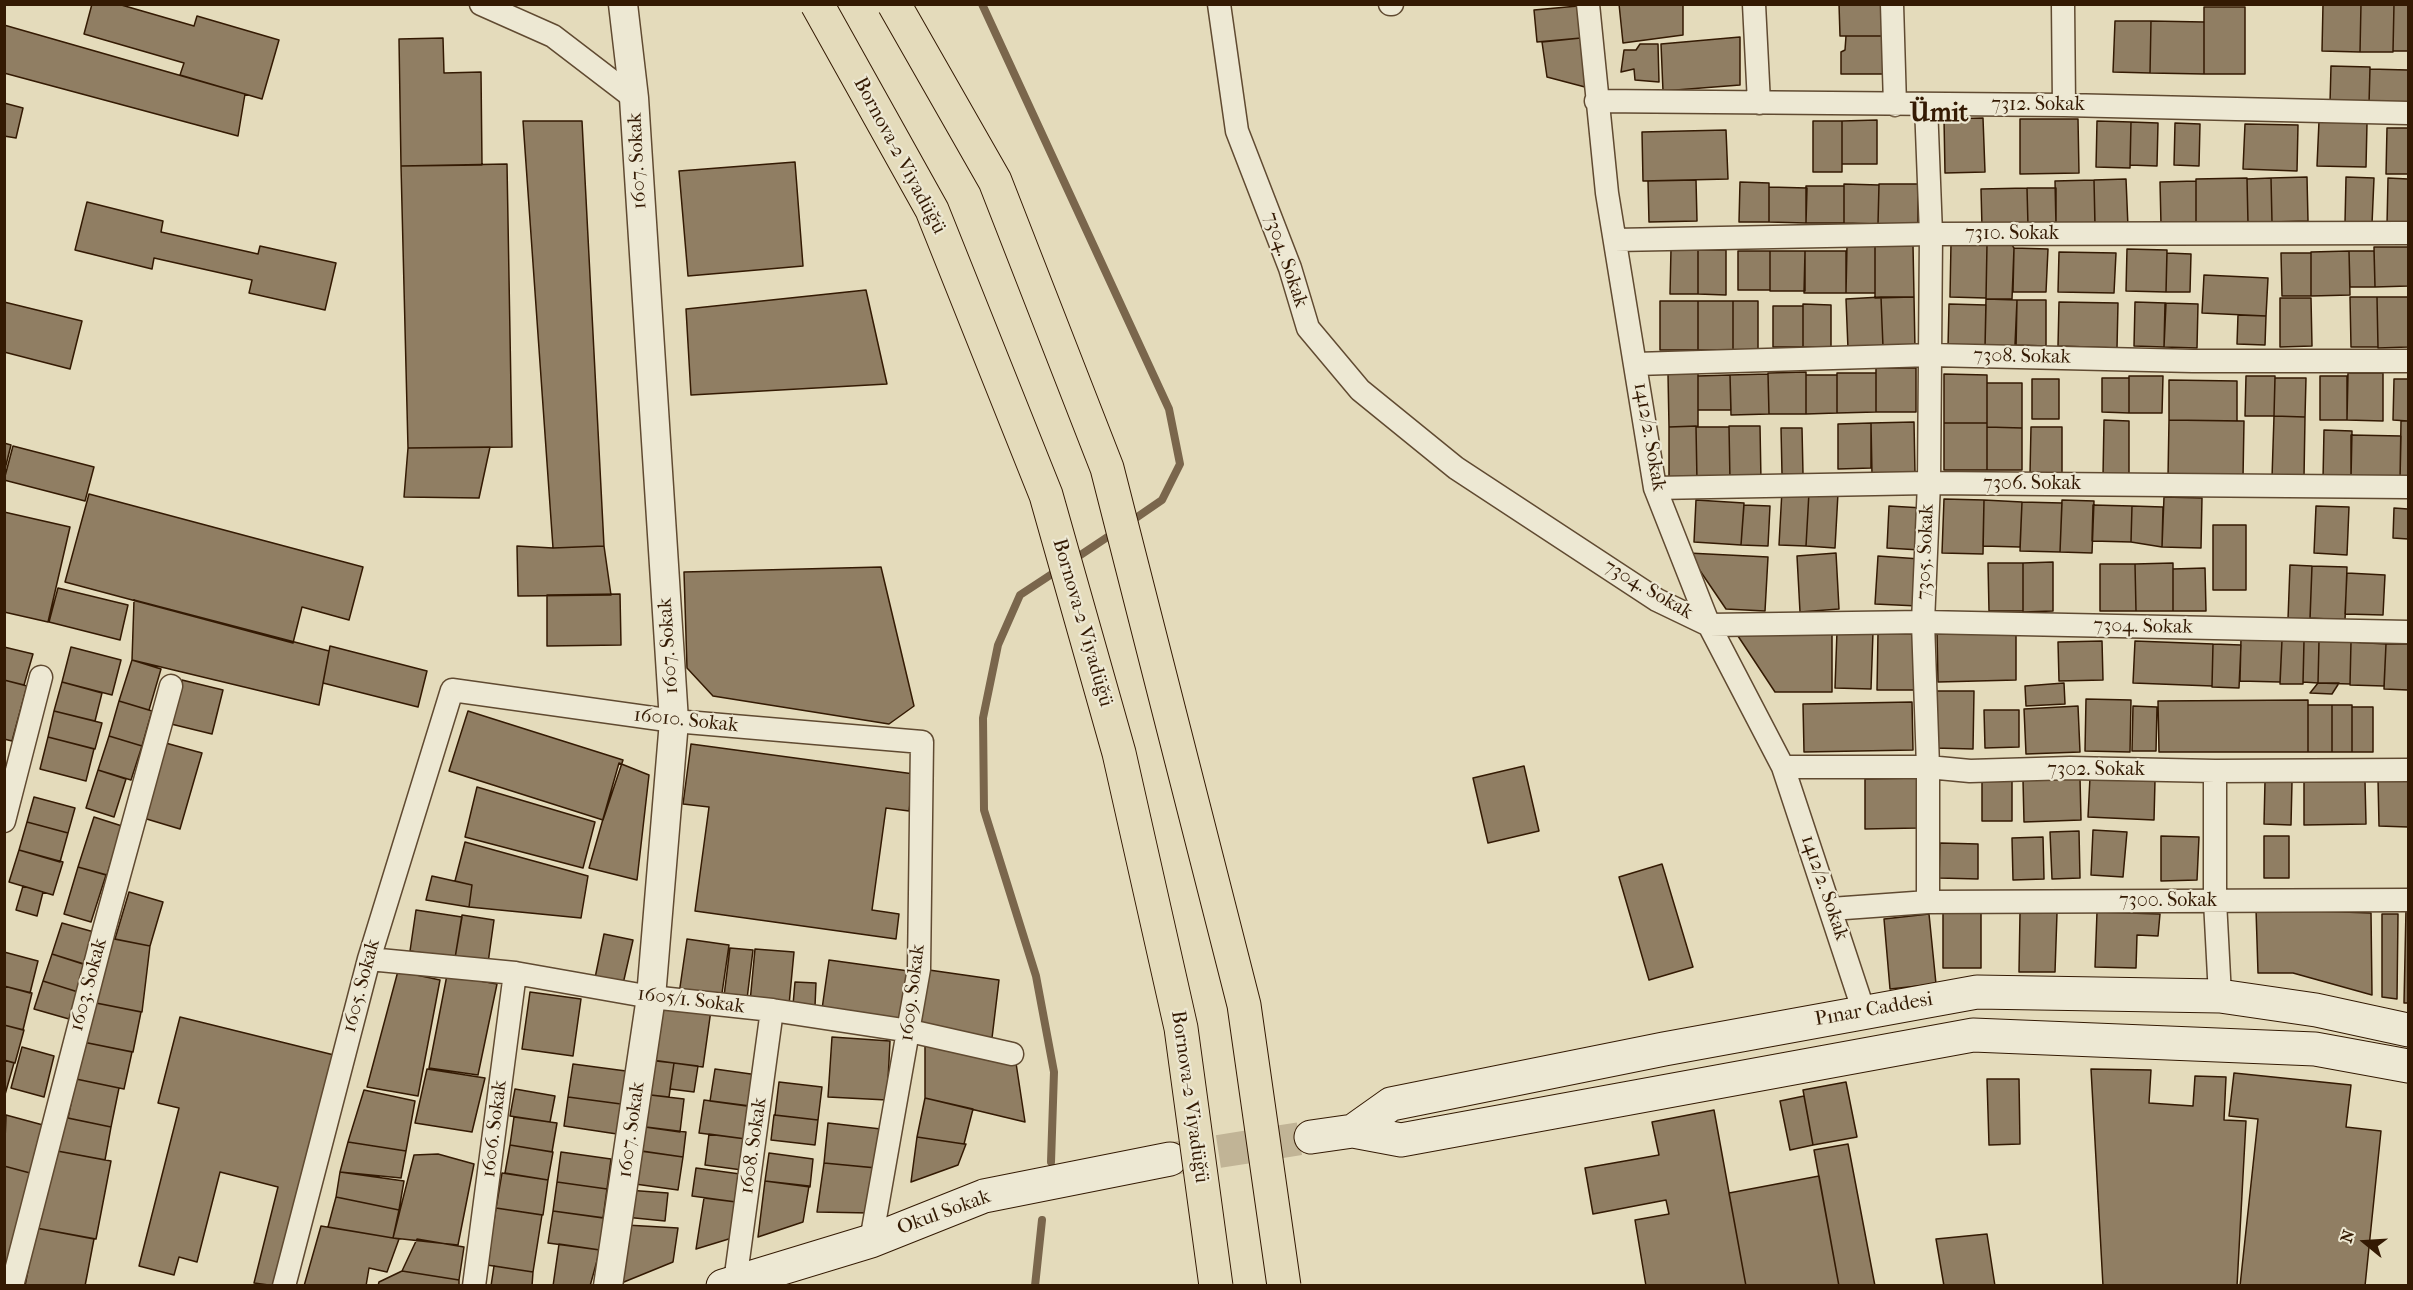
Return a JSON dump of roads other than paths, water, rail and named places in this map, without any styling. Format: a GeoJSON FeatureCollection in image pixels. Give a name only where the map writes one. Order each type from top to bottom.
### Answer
{"type":"FeatureCollection","features":[{"type":"Feature","properties":{"kind":"highway","name":"Bornova-2 Viyadüğü"},"geometry":{"type":"LineString","coordinates":[[817,4],[932,210],[1046,495],[1119,753],[1181,1028],[1216,1286]]}},
{"type":"Feature","properties":{"kind":"highway"},"geometry":{"type":"LineString","coordinates":[[894,4],[995,182],[1107,468],[1244,1005],[1284,1286]]}},
{"type":"Feature","properties":{"kind":"main road","name":"Pınar Caddesi"},"geometry":{"type":"LineString","coordinates":[[1353,1131],[1391,1104],[1977,992],[2220,996],[2316,1010],[2409,1030]]}},
{"type":"Feature","properties":{"kind":"main road","name":"Pınar Caddesi"},"geometry":{"type":"LineString","coordinates":[[1311,1137],[1353,1131],[1401,1140],[1973,1035],[2315,1049],[2409,1066]]}},
{"type":"Feature","properties":{"kind":"main road","name":"Okul Sokak"},"geometry":{"type":"LineString","coordinates":[[729,1284],[871,1241],[984,1196],[1170,1159]]}},
{"type":"Feature","properties":{"kind":"street"},"geometry":{"type":"LineString","coordinates":[[481,4],[553,36],[634,98]]}},
{"type":"Feature","properties":{"kind":"street","name":"1607. Sokak"},"geometry":{"type":"LineString","coordinates":[[608,1286],[651,998],[674,721],[634,98],[624,4]]}},
{"type":"Feature","properties":{"kind":"street","name":"7304. Sokak"},"geometry":{"type":"LineString","coordinates":[[1219,4],[1238,131],[1290,268],[1308,328],[1360,390],[1456,468],[1657,600],[1709,625],[1923,622],[2409,632]]}},
{"type":"Feature","properties":{"kind":"street","name":"1412/2. Sokak"},"geometry":{"type":"LineString","coordinates":[[1588,4],[1596,101],[1615,240],[1655,488],[1709,625],[1783,767],[1864,1012]]}},
{"type":"Feature","properties":{"kind":"street"},"geometry":{"type":"LineString","coordinates":[[1754,4],[1759,103]]}},
{"type":"Feature","properties":{"kind":"street"},"geometry":{"type":"LineString","coordinates":[[1893,4],[1895,105]]}},
{"type":"Feature","properties":{"kind":"street"},"geometry":{"type":"LineString","coordinates":[[2063,4],[2064,105]]}},
{"type":"Feature","properties":{"kind":"street","name":"7312. Sokak"},"geometry":{"type":"LineString","coordinates":[[1596,101],[2064,105],[2409,113]]}},
{"type":"Feature","properties":{"kind":"street","name":"7305. Sokak"},"geometry":{"type":"LineString","coordinates":[[1926,105],[1931,234],[1929,483],[1923,622],[1928,767],[1928,902]]}},
{"type":"Feature","properties":{"kind":"street","name":"7310. Sokak"},"geometry":{"type":"LineString","coordinates":[[1615,240],[1931,234],[2409,233]]}},
{"type":"Feature","properties":{"kind":"street","name":"7308. Sokak"},"geometry":{"type":"LineString","coordinates":[[1636,364],[1931,355],[2193,362],[2409,361]]}},
{"type":"Feature","properties":{"kind":"street","name":"7306. Sokak"},"geometry":{"type":"LineString","coordinates":[[1655,488],[1929,483],[2409,487]]}},
{"type":"Feature","properties":{"kind":"street"},"geometry":{"type":"LineString","coordinates":[[4,822],[41,677]]}},
{"type":"Feature","properties":{"kind":"street","name":"1603. Sokak"},"geometry":{"type":"LineString","coordinates":[[12,1286],[104,930],[171,686]]}},
{"type":"Feature","properties":{"kind":"street","name":"16010. Sokak"},"geometry":{"type":"LineString","coordinates":[[452,690],[674,721],[922,742]]}},
{"type":"Feature","properties":{"kind":"street","name":"1605. Sokak"},"geometry":{"type":"LineString","coordinates":[[284,1286],[369,959],[452,690]]}},
{"type":"Feature","properties":{"kind":"street","name":"1609. Sokak"},"geometry":{"type":"LineString","coordinates":[[871,1241],[910,1031],[919,969],[922,742]]}},
{"type":"Feature","properties":{"kind":"street","name":"7302. Sokak"},"geometry":{"type":"LineString","coordinates":[[1783,767],[1928,767],[1970,771],[2070,768],[2215,771],[2409,770]]}},
{"type":"Feature","properties":{"kind":"street"},"geometry":{"type":"LineString","coordinates":[[2215,771],[2215,901],[2220,996]]}},
{"type":"Feature","properties":{"kind":"street","name":"7300. Sokak"},"geometry":{"type":"LineString","coordinates":[[1928,902],[2409,900]]}},
{"type":"Feature","properties":{"kind":"street"},"geometry":{"type":"LineString","coordinates":[[1831,909],[1928,902]]}},
{"type":"Feature","properties":{"kind":"street","name":"1605/1. Sokak"},"geometry":{"type":"LineString","coordinates":[[369,959],[515,973],[651,998],[772,1010],[910,1031],[1012,1054]]}},
{"type":"Feature","properties":{"kind":"street","name":"1606. Sokak"},"geometry":{"type":"LineString","coordinates":[[474,1286],[515,973]]}},
{"type":"Feature","properties":{"kind":"street","name":"1608. Sokak"},"geometry":{"type":"LineString","coordinates":[[729,1284],[772,1010]]}},
{"type":"Feature","properties":{"kind":"waterway"},"geometry":{"type":"LineString","coordinates":[[982,4],[1169,409],[1180,464],[1162,500],[1130,522]]}},
{"type":"Feature","properties":{"kind":"waterway"},"geometry":{"type":"LineString","coordinates":[[1073,560],[1115,532]]}},
{"type":"Feature","properties":{"kind":"waterway"},"geometry":{"type":"LineString","coordinates":[[1051,1162],[1054,1072],[1036,976],[984,810],[983,718],[998,645],[1020,595],[1058,570]]}},
{"type":"Feature","properties":{"kind":"waterway"},"geometry":{"type":"LineString","coordinates":[[1035,1286],[1042,1220]]}},
{"type":"Feature","properties":{"kind":"tunnel"},"geometry":{"type":"LineString","coordinates":[[1170,1159],[1311,1137]]}},
{"type":"Feature","properties":{"kind":"district","name":"Ümit"},"geometry":{"type":"Point","coordinates":[1939,115]}}]}
